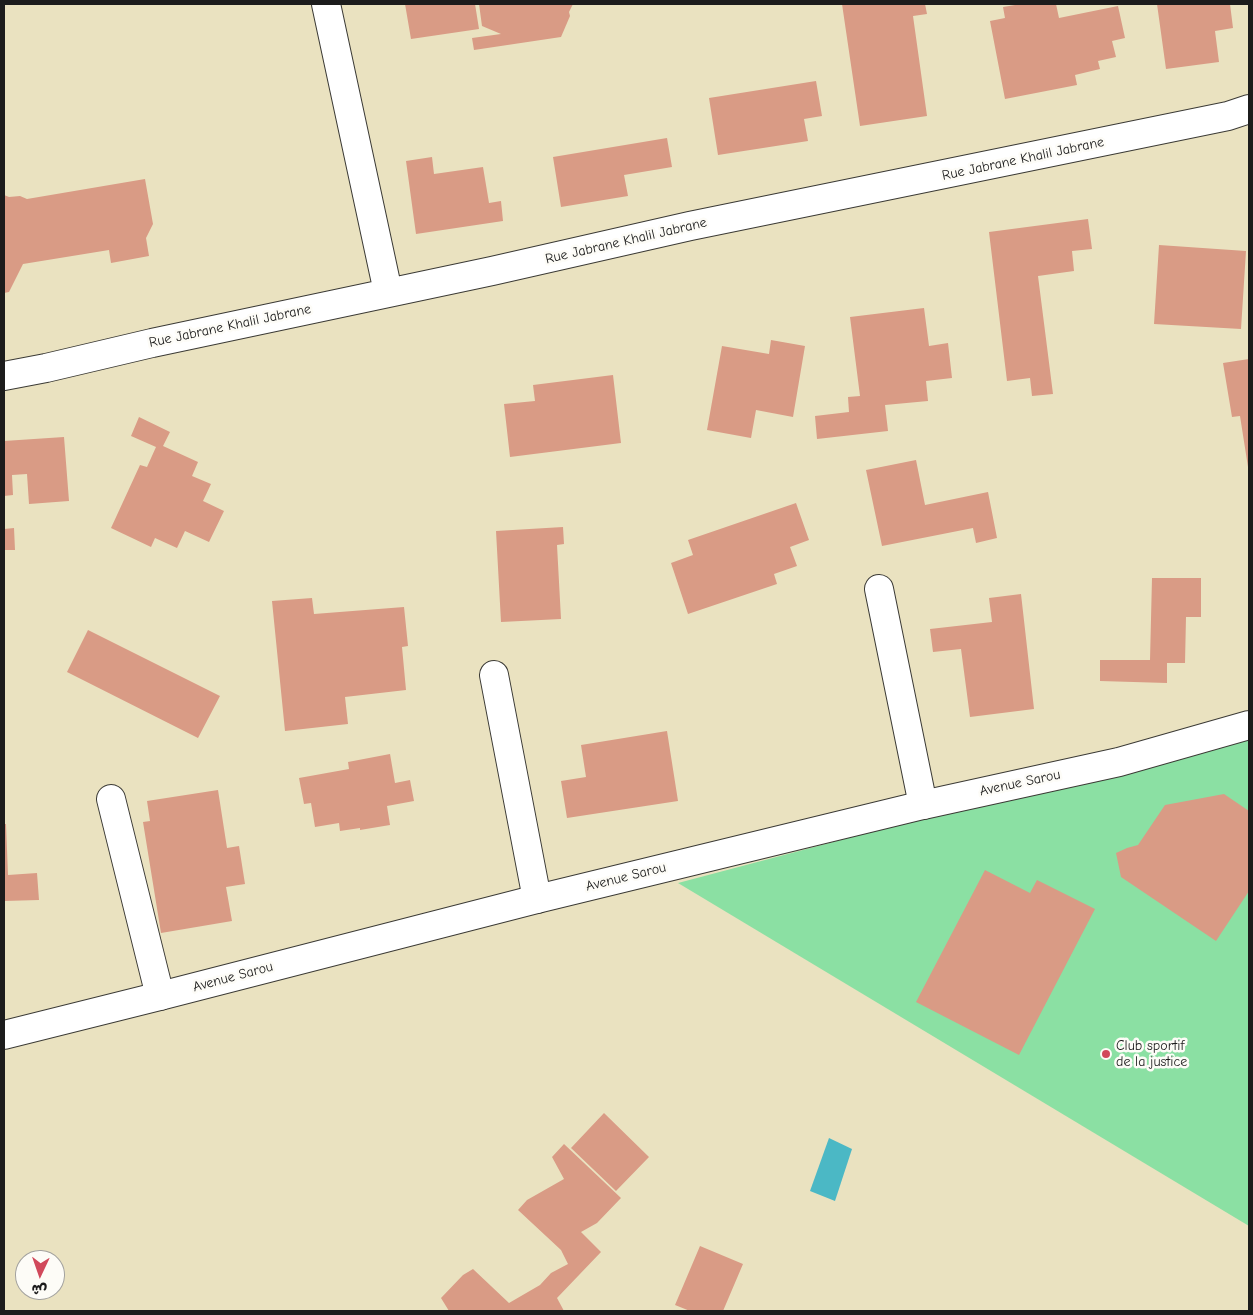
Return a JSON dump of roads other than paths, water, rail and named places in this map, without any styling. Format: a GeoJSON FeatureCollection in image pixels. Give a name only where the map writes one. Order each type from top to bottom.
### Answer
{"type":"FeatureCollection","features":[{"type":"Feature","properties":{"kind":"street"},"geometry":{"type":"LineString","coordinates":[[326,4],[388,292]]}},
{"type":"Feature","properties":{"kind":"street","name":"Rue Jabrane Khalil Jabrane"},"geometry":{"type":"LineString","coordinates":[[4,376],[492,271],[690,226],[1228,116],[1249,109]]}},
{"type":"Feature","properties":{"kind":"street"},"geometry":{"type":"LineString","coordinates":[[879,589],[923,804]]}},
{"type":"Feature","properties":{"kind":"street"},"geometry":{"type":"LineString","coordinates":[[494,675],[537,899]]}},
{"type":"Feature","properties":{"kind":"street","name":"Avenue Sarou"},"geometry":{"type":"LineString","coordinates":[[4,1035],[537,899],[923,804],[1119,762],[1249,725]]}},
{"type":"Feature","properties":{"kind":"street"},"geometry":{"type":"LineString","coordinates":[[111,800],[160,996]]}},
{"type":"Feature","properties":{"kind":"water"},"geometry":{"type":"Polygon","coordinates":[[[829,1138],[852,1149],[835,1201],[810,1191],[829,1138]]]}},
{"type":"Feature","properties":{"kind":"place","name":"Club sportif de la justice"},"geometry":{"type":"Point","coordinates":[1106,1054]}}]}
